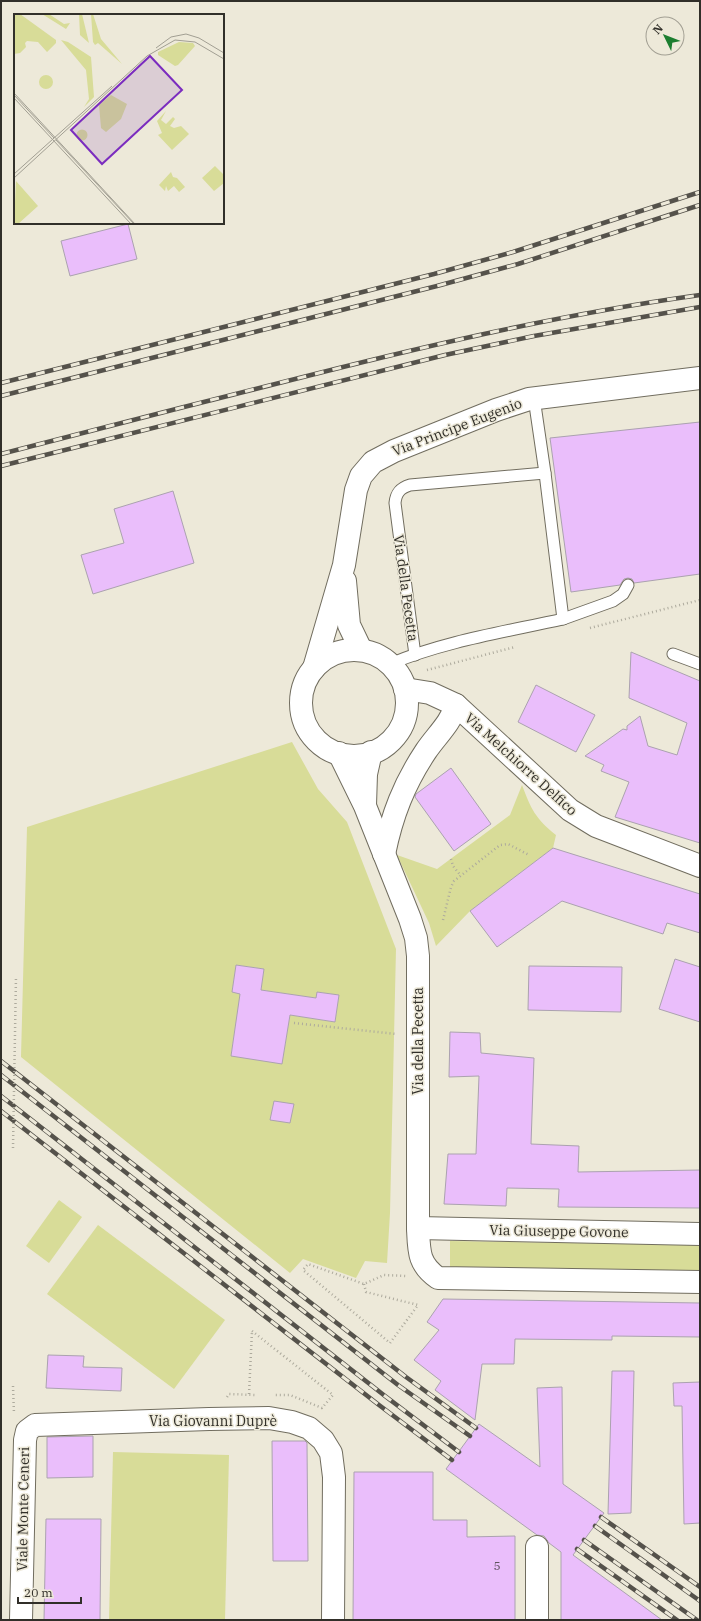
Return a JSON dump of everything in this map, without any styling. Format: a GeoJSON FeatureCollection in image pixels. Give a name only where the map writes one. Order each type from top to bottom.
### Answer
{"type":"FeatureCollection","features":[{"type":"Feature","properties":{"kind":"street","name":"Via Principe Eugenio"},"geometry":{"type":"LineString","coordinates":[[314,668],[344,565],[356,490],[361,476],[373,462],[387,454],[496,410],[534,398],[700,378]]}},
{"type":"Feature","properties":{"kind":"street","name":"Via Principe Eugenio"},"geometry":{"type":"LineString","coordinates":[[344,565],[349,625],[361,650]]}},
{"type":"Feature","properties":{"kind":"street"},"geometry":{"type":"LineString","coordinates":[[348,650],[361,650],[380,656],[390,664],[400,677],[405,689],[406,708],[400,727],[388,743],[371,752],[358,755],[339,753],[327,748],[317,740],[309,730],[303,718],[301,705],[302,692],[307,679],[314,668],[335,653],[348,650]]}},
{"type":"Feature","properties":{"kind":"street","name":"Via Melchiorre Delfico"},"geometry":{"type":"LineString","coordinates":[[405,689],[430,693],[456,705],[564,805],[582,818],[596,826],[700,866]]}},
{"type":"Feature","properties":{"kind":"street","name":"Via Melchiorre Delfico"},"geometry":{"type":"LineString","coordinates":[[384,854],[390,824],[401,796],[426,750],[454,713],[456,705]]}},
{"type":"Feature","properties":{"kind":"street","name":"Via della Pecetta"},"geometry":{"type":"LineString","coordinates":[[365,806],[364,790],[371,752]]}},
{"type":"Feature","properties":{"kind":"street","name":"Via della Pecetta"},"geometry":{"type":"LineString","coordinates":[[339,753],[365,806],[410,919],[416,938],[418,950],[418,1228],[420,1256],[428,1271],[438,1278]]}},
{"type":"Feature","properties":{"kind":"street","name":"Via Giuseppe Govone"},"geometry":{"type":"LineString","coordinates":[[418,1228],[700,1234]]}},
{"type":"Feature","properties":{"kind":"street"},"geometry":{"type":"LineString","coordinates":[[438,1278],[700,1282]]}},
{"type":"Feature","properties":{"kind":"street","name":"Via Giovanni Duprè"},"geometry":{"type":"LineString","coordinates":[[35,1425],[269,1418],[292,1422],[310,1428],[323,1440],[331,1453],[334,1477],[333,1620]]}},
{"type":"Feature","properties":{"kind":"street","name":"Viale Monte Ceneri"},"geometry":{"type":"LineString","coordinates":[[21,1620],[25,1440],[27,1431],[35,1425]]}},
{"type":"Feature","properties":{"kind":"street"},"geometry":{"type":"LineString","coordinates":[[537,1547],[537,1620]]}},
{"type":"Feature","properties":{"kind":"lane"},"geometry":{"type":"LineString","coordinates":[[534,398],[545,472],[563,619]]}},
{"type":"Feature","properties":{"kind":"lane","name":"Via della Pecetta"},"geometry":{"type":"LineString","coordinates":[[390,664],[415,655],[395,503],[396,495],[401,489],[410,485],[545,472]]}},
{"type":"Feature","properties":{"kind":"lane"},"geometry":{"type":"LineString","coordinates":[[415,655],[448,645],[563,619],[613,601],[623,594],[628,586]]}},
{"type":"Feature","properties":{"kind":"lane"},"geometry":{"type":"LineString","coordinates":[[673,654],[700,664]]}},
{"type":"Feature","properties":{"kind":"path"},"geometry":{"type":"LineString","coordinates":[[443,920],[451,887],[454,881],[500,845],[508,844],[529,855]]}},
{"type":"Feature","properties":{"kind":"path"},"geometry":{"type":"LineString","coordinates":[[450,859],[453,866],[461,876]]}},
{"type":"Feature","properties":{"kind":"path"},"geometry":{"type":"LineString","coordinates":[[13,1148],[16,976]]}},
{"type":"Feature","properties":{"kind":"path"},"geometry":{"type":"LineString","coordinates":[[294,1023],[401,1035]]}},
{"type":"Feature","properties":{"kind":"path"},"geometry":{"type":"LineString","coordinates":[[364,1284],[366,1292],[418,1305],[390,1342],[303,1270],[308,1264],[364,1284],[384,1274],[438,1278]]}},
{"type":"Feature","properties":{"kind":"path"},"geometry":{"type":"LineString","coordinates":[[261,1395],[250,1395],[252,1331],[333,1395],[322,1408],[290,1395],[272,1396]]}},
{"type":"Feature","properties":{"kind":"green space"},"geometry":{"type":"Polygon","coordinates":[[[292,742],[318,789],[347,822],[396,949],[390,1213],[387,1263],[365,1261],[356,1278],[303,1259],[290,1273],[21,1057],[27,827],[292,742]],[[236,965],[232,992],[255,996],[239,1005],[231,1055],[282,1063],[290,1015],[335,1022],[339,995],[317,992],[316,998],[261,990],[264,969],[236,965]]]}},
{"type":"Feature","properties":{"kind":"green space"},"geometry":{"type":"Polygon","coordinates":[[[522,785],[534,813],[556,835],[553,848],[470,911],[436,946],[429,923],[397,855],[437,869],[510,815],[522,785]]]}},
{"type":"Feature","properties":{"kind":"green space"},"geometry":{"type":"Polygon","coordinates":[[[59,1200],[82,1217],[49,1263],[26,1246],[59,1200]]]}},
{"type":"Feature","properties":{"kind":"green space"},"geometry":{"type":"Polygon","coordinates":[[[98,1225],[225,1320],[174,1389],[47,1294],[98,1225]]]}},
{"type":"Feature","properties":{"kind":"green space"},"geometry":{"type":"Polygon","coordinates":[[[450,1241],[700,1245],[700,1271],[450,1267],[450,1241]]]}},
{"type":"Feature","properties":{"kind":"green space"},"geometry":{"type":"Polygon","coordinates":[[[113,1452],[229,1455],[225,1620],[109,1620],[113,1452]]]}},
{"type":"Feature","properties":{"kind":"building"},"geometry":{"type":"Polygon","coordinates":[[[128,224],[137,259],[70,276],[61,241],[128,224]]]}},
{"type":"Feature","properties":{"kind":"building"},"geometry":{"type":"Polygon","coordinates":[[[700,422],[700,574],[634,583],[632,579],[628,578],[624,579],[620,585],[571,592],[550,438],[700,422]]]}},
{"type":"Feature","properties":{"kind":"building"},"geometry":{"type":"Polygon","coordinates":[[[173,491],[194,563],[93,594],[81,555],[124,543],[114,509],[173,491]]]}},
{"type":"Feature","properties":{"kind":"building"},"geometry":{"type":"Polygon","coordinates":[[[631,652],[700,681],[700,843],[615,817],[629,782],[601,771],[604,765],[585,756],[623,729],[627,730],[627,726],[640,716],[648,746],[677,755],[687,723],[629,698],[631,652]]]}},
{"type":"Feature","properties":{"kind":"building"},"geometry":{"type":"Polygon","coordinates":[[[536,685],[595,715],[576,752],[518,722],[536,685]]]}},
{"type":"Feature","properties":{"kind":"building"},"geometry":{"type":"Polygon","coordinates":[[[451,768],[491,824],[454,851],[415,797],[416,794],[451,768]]]}},
{"type":"Feature","properties":{"kind":"building"},"geometry":{"type":"Polygon","coordinates":[[[553,848],[700,894],[700,933],[667,923],[663,934],[562,901],[497,947],[470,911],[553,848]]]}},
{"type":"Feature","properties":{"kind":"building"},"geometry":{"type":"Polygon","coordinates":[[[675,959],[700,967],[700,1022],[659,1009],[675,959]]]}},
{"type":"Feature","properties":{"kind":"building"},"geometry":{"type":"Polygon","coordinates":[[[236,965],[264,969],[261,990],[316,998],[317,992],[339,995],[335,1022],[290,1015],[282,1064],[231,1056],[240,994],[232,992],[236,965]]]}},
{"type":"Feature","properties":{"kind":"building"},"geometry":{"type":"Polygon","coordinates":[[[529,966],[622,967],[621,1012],[528,1010],[529,966]]]}},
{"type":"Feature","properties":{"kind":"building"},"geometry":{"type":"Polygon","coordinates":[[[450,1032],[480,1033],[481,1053],[534,1058],[531,1144],[579,1146],[578,1172],[700,1170],[700,1208],[558,1207],[559,1189],[507,1188],[506,1206],[444,1204],[448,1154],[476,1154],[479,1076],[449,1077],[450,1032]]]}},
{"type":"Feature","properties":{"kind":"building"},"geometry":{"type":"Polygon","coordinates":[[[274,1101],[294,1104],[290,1123],[270,1120],[274,1101]]]}},
{"type":"Feature","properties":{"kind":"building"},"geometry":{"type":"Polygon","coordinates":[[[443,1299],[700,1303],[700,1337],[612,1336],[612,1340],[515,1339],[514,1364],[482,1364],[475,1420],[435,1390],[441,1381],[414,1360],[439,1330],[427,1322],[443,1299]]]}},
{"type":"Feature","properties":{"kind":"building"},"geometry":{"type":"Polygon","coordinates":[[[48,1355],[84,1356],[83,1367],[122,1368],[121,1391],[46,1388],[48,1355]]]}},
{"type":"Feature","properties":{"kind":"building"},"geometry":{"type":"Polygon","coordinates":[[[612,1371],[634,1371],[631,1513],[608,1514],[612,1371]]]}},
{"type":"Feature","properties":{"kind":"building"},"geometry":{"type":"Polygon","coordinates":[[[700,1382],[700,1523],[684,1524],[682,1406],[674,1406],[673,1383],[700,1382]]]}},
{"type":"Feature","properties":{"kind":"building"},"geometry":{"type":"Polygon","coordinates":[[[562,1387],[563,1484],[604,1513],[573,1555],[662,1620],[561,1620],[561,1552],[549,1543],[544,1536],[537,1535],[446,1469],[479,1424],[540,1467],[537,1388],[562,1387]]]}},
{"type":"Feature","properties":{"kind":"building"},"geometry":{"type":"Polygon","coordinates":[[[93,1436],[93,1477],[47,1478],[47,1437],[93,1436]]]}},
{"type":"Feature","properties":{"kind":"building"},"geometry":{"type":"Polygon","coordinates":[[[272,1441],[305,1441],[307,1443],[308,1561],[273,1561],[272,1441]]]}},
{"type":"Feature","properties":{"kind":"building"},"geometry":{"type":"Polygon","coordinates":[[[354,1472],[433,1472],[433,1520],[467,1520],[467,1537],[515,1536],[515,1620],[353,1620],[354,1472]]]}},
{"type":"Feature","properties":{"kind":"building"},"geometry":{"type":"Polygon","coordinates":[[[46,1519],[101,1519],[100,1620],[44,1620],[46,1519]]]}},
{"type":"Feature","properties":{"kind":"railway"},"geometry":{"type":"LineString","coordinates":[[1,383],[434,274],[513,252],[700,192]]}},
{"type":"Feature","properties":{"kind":"railway"},"geometry":{"type":"LineString","coordinates":[[1,396],[437,286],[518,264],[700,205]]}},
{"type":"Feature","properties":{"kind":"railway"},"geometry":{"type":"LineString","coordinates":[[1,454],[363,362],[506,329],[603,310],[700,295]]}},
{"type":"Feature","properties":{"kind":"railway"},"geometry":{"type":"LineString","coordinates":[[1,466],[445,355],[534,336],[700,307]]}},
{"type":"Feature","properties":{"kind":"railway"},"geometry":{"type":"LineString","coordinates":[[1,1061],[406,1377],[476,1428]]}},
{"type":"Feature","properties":{"kind":"railway"},"geometry":{"type":"LineString","coordinates":[[1,1075],[398,1385],[470,1436]]}},
{"type":"Feature","properties":{"kind":"railway"},"geometry":{"type":"LineString","coordinates":[[1,1096],[459,1452]]}},
{"type":"Feature","properties":{"kind":"railway"},"geometry":{"type":"LineString","coordinates":[[1,1111],[452,1460]]}},
{"type":"Feature","properties":{"kind":"railway"},"geometry":{"type":"LineString","coordinates":[[601,1517],[700,1587]]}},
{"type":"Feature","properties":{"kind":"railway"},"geometry":{"type":"LineString","coordinates":[[595,1526],[700,1601]]}},
{"type":"Feature","properties":{"kind":"railway"},"geometry":{"type":"LineString","coordinates":[[584,1540],[697,1620]]}},
{"type":"Feature","properties":{"kind":"railway"},"geometry":{"type":"LineString","coordinates":[[577,1549],[677,1620]]}}]}
